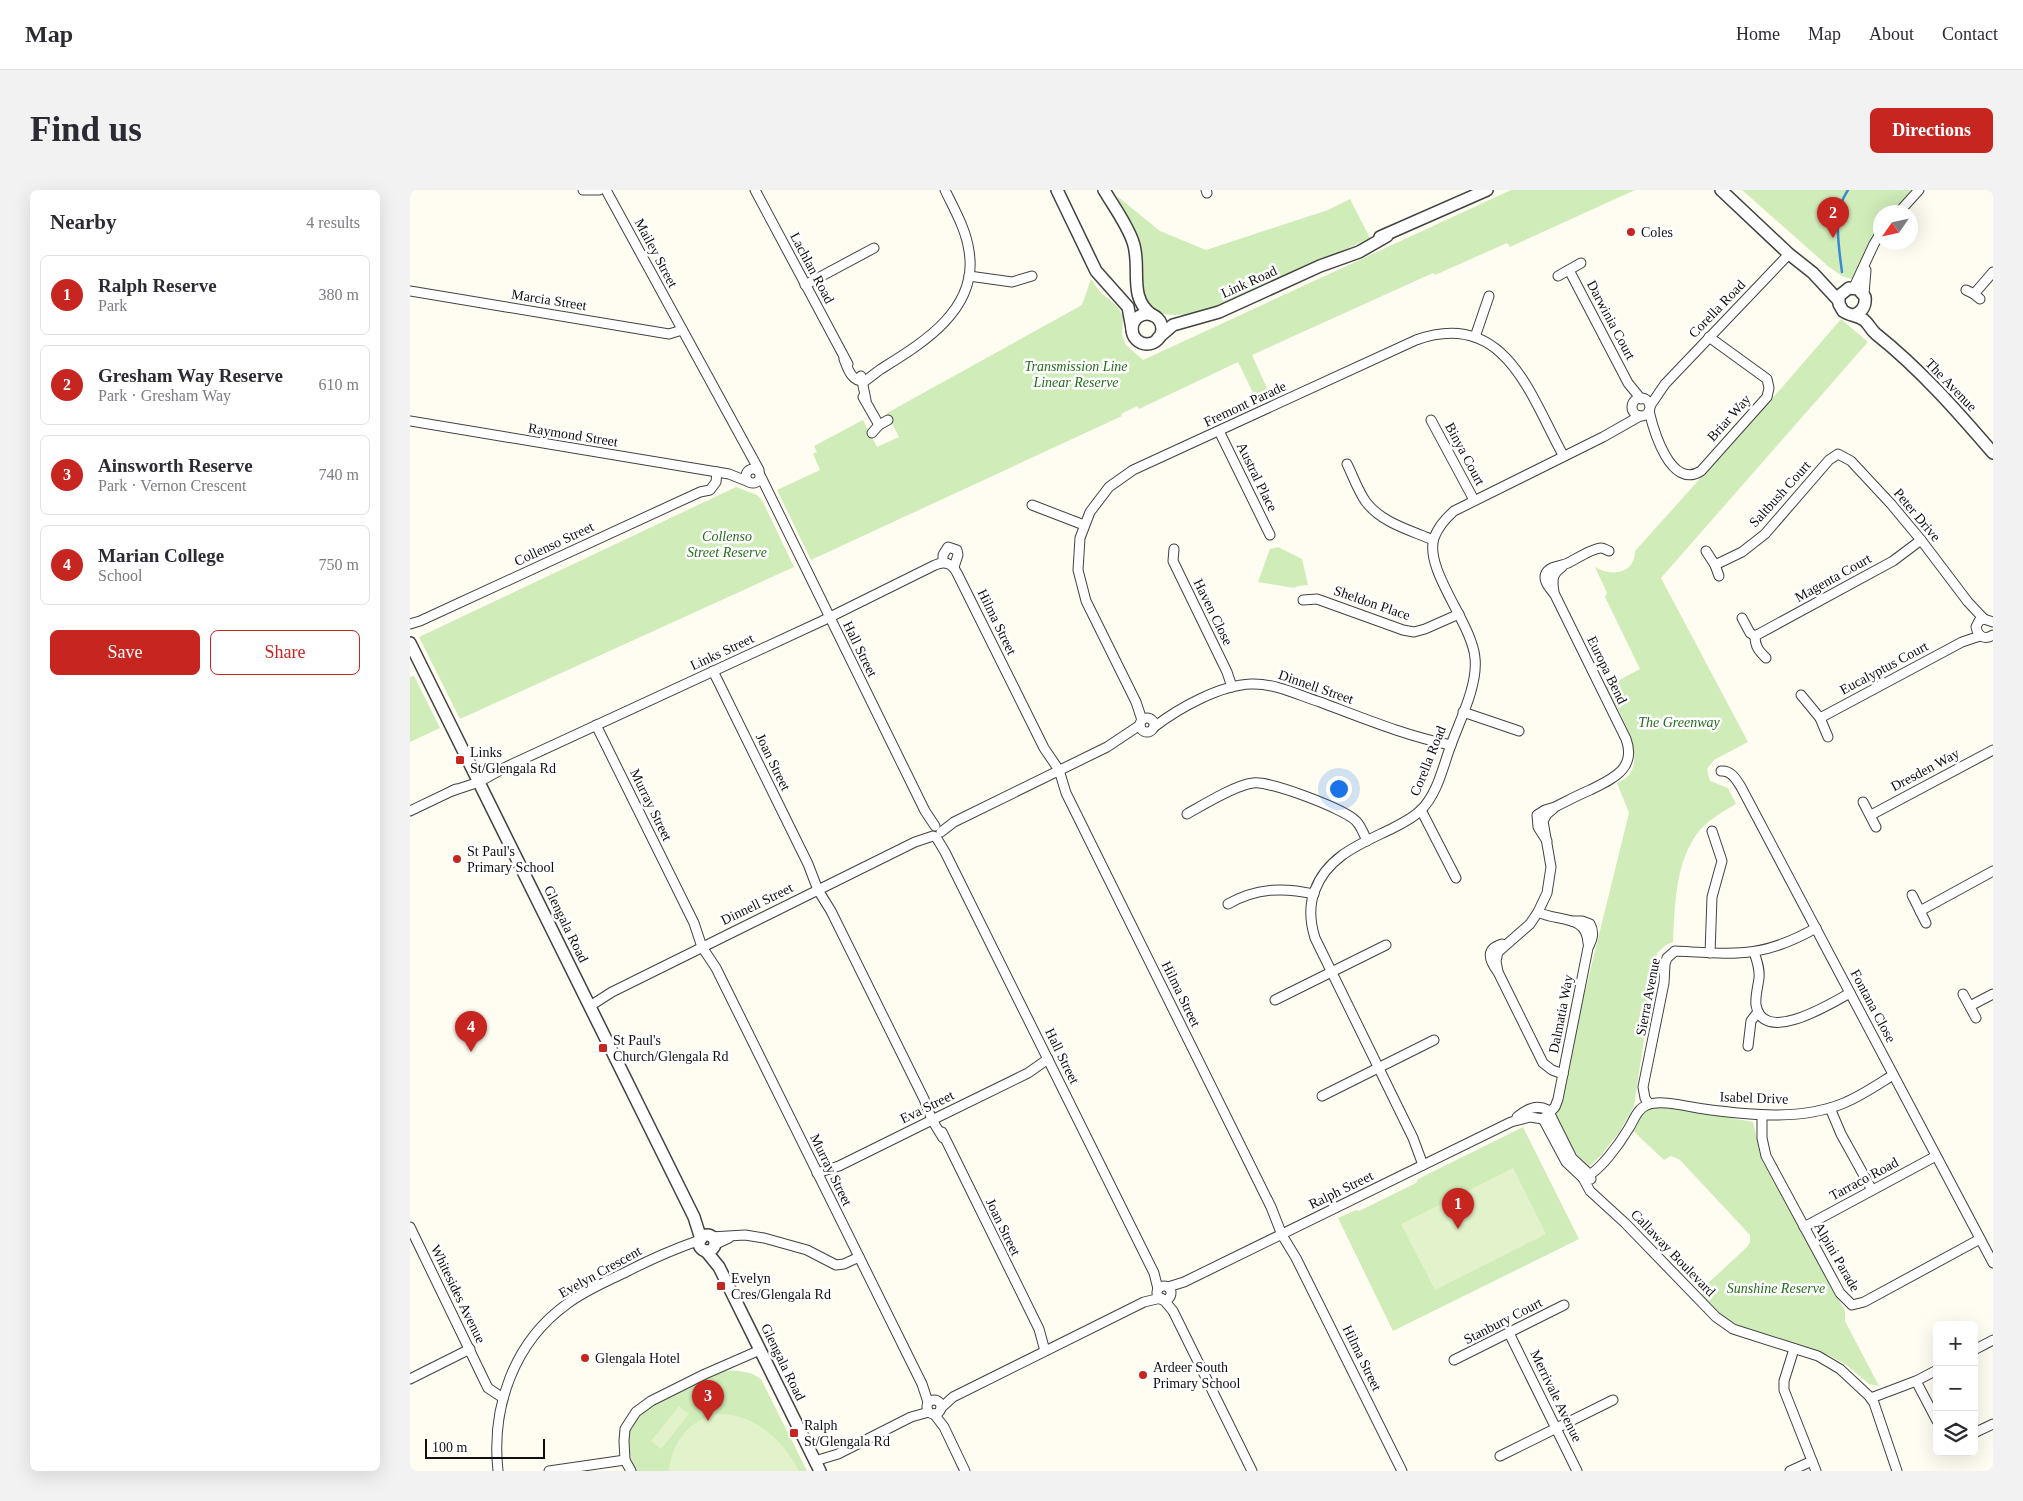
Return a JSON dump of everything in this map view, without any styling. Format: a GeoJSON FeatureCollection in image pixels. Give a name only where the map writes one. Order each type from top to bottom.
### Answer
{"type":"FeatureCollection","features":[{"type":"Feature","properties":{"kind":"street"},"geometry":{"type":"LineString","coordinates":[[583,190],[598,190]]}},
{"type":"Feature","properties":{"kind":"street","name":"Mailey Street"},"geometry":{"type":"LineString","coordinates":[[606,190],[682,330]]}},
{"type":"Feature","properties":{"kind":"street"},"geometry":{"type":"LineString","coordinates":[[879,425],[866,400],[861,380],[904,356],[946,321],[958,307],[966,289],[970,260],[968,242],[945,190]]}},
{"type":"Feature","properties":{"kind":"street"},"geometry":{"type":"LineString","coordinates":[[1057,190],[1096,271],[1129,310],[1132,329],[1136,339],[1143,343],[1151,343],[1161,334],[1160,321],[1143,307],[1137,294],[1138,266],[1133,242],[1104,190]]}},
{"type":"Feature","properties":{"kind":"street","name":"Link Road"},"geometry":{"type":"LineString","coordinates":[[1158,338],[1171,326],[1219,312],[1320,266],[1359,252],[1386,236],[1487,190]]}},
{"type":"Feature","properties":{"kind":"street"},"geometry":{"type":"LineString","coordinates":[[1721,190],[1789,254],[1813,273],[1838,300],[1839,296],[1857,293]]}},
{"type":"Feature","properties":{"kind":"street"},"geometry":{"type":"LineString","coordinates":[[1905,205],[1919,190]]}},
{"type":"Feature","properties":{"kind":"street","name":"Lachlan Road"},"geometry":{"type":"LineString","coordinates":[[759,191],[844,359],[861,380]]}},
{"type":"Feature","properties":{"kind":"street"},"geometry":{"type":"LineString","coordinates":[[1854,314],[1862,310],[1857,293],[1873,246]]}},
{"type":"Feature","properties":{"kind":"street"},"geometry":{"type":"LineString","coordinates":[[805,285],[874,248]]}},
{"type":"Feature","properties":{"kind":"street","name":"Corella Road"},"geometry":{"type":"LineString","coordinates":[[1426,1163],[1313,933],[1311,911],[1314,894],[1321,878],[1330,865],[1342,854],[1407,821],[1421,810],[1432,796],[1474,679],[1476,661],[1472,642],[1434,562],[1433,540],[1445,519],[1454,511],[1614,430],[1641,408],[1665,384],[1789,254]]}},
{"type":"Feature","properties":{"kind":"street","name":"Darwinia Court"},"geometry":{"type":"LineString","coordinates":[[1558,276],[1582,263]]}},
{"type":"Feature","properties":{"kind":"street","name":"Darwinia Court"},"geometry":{"type":"LineString","coordinates":[[1569,270],[1641,408]]}},
{"type":"Feature","properties":{"kind":"street"},"geometry":{"type":"LineString","coordinates":[[1973,294],[1993,272]]}},
{"type":"Feature","properties":{"kind":"street"},"geometry":{"type":"LineString","coordinates":[[1813,273],[1857,293]]}},
{"type":"Feature","properties":{"kind":"street"},"geometry":{"type":"LineString","coordinates":[[969,276],[1012,282],[1032,276]]}},
{"type":"Feature","properties":{"kind":"street","name":"Marcia Street"},"geometry":{"type":"LineString","coordinates":[[410,291],[669,334],[682,330]]}},
{"type":"Feature","properties":{"kind":"street","name":"The Avenue"},"geometry":{"type":"LineString","coordinates":[[1857,293],[1885,340]]}},
{"type":"Feature","properties":{"kind":"street"},"geometry":{"type":"LineString","coordinates":[[1475,337],[1489,296]]}},
{"type":"Feature","properties":{"kind":"street","name":"The Avenue"},"geometry":{"type":"LineString","coordinates":[[1838,300],[1843,311],[1854,314],[1865,321],[1875,333],[1885,340],[1938,392],[1993,453]]}},
{"type":"Feature","properties":{"kind":"street"},"geometry":{"type":"LineString","coordinates":[[1132,329],[1138,317],[1145,314],[1153,315]]}},
{"type":"Feature","properties":{"kind":"street","name":"Link Road"},"geometry":{"type":"LineString","coordinates":[[1153,315],[1189,320]]}},
{"type":"Feature","properties":{"kind":"street"},"geometry":{"type":"LineString","coordinates":[[682,330],[747,451],[753,476]]}},
{"type":"Feature","properties":{"kind":"street","name":"Fremont Parade"},"geometry":{"type":"LineString","coordinates":[[1146,723],[1082,590],[1078,570],[1078,550],[1084,525],[1100,496],[1133,470],[1422,338],[1440,334],[1458,334],[1475,337],[1496,347],[1518,370],[1564,455]]}},
{"type":"Feature","properties":{"kind":"street","name":"Briar Way"},"geometry":{"type":"LineString","coordinates":[[1641,408],[1676,471],[1686,475],[1695,475],[1701,471],[1766,397],[1769,388],[1767,378],[1709,337]]}},
{"type":"Feature","properties":{"kind":"street"},"geometry":{"type":"LineString","coordinates":[[872,433],[879,425],[888,420]]}},
{"type":"Feature","properties":{"kind":"street","name":"Binya Court"},"geometry":{"type":"LineString","coordinates":[[1431,420],[1474,500]]}},
{"type":"Feature","properties":{"kind":"street","name":"Raymond Street"},"geometry":{"type":"LineString","coordinates":[[410,421],[732,475],[753,476]]}},
{"type":"Feature","properties":{"kind":"street","name":"Austral Place"},"geometry":{"type":"LineString","coordinates":[[1219,431],[1270,535]]}},
{"type":"Feature","properties":{"kind":"street","name":"Peter Drive"},"geometry":{"type":"LineString","coordinates":[[1838,454],[1851,461],[1921,540],[1985,624]]}},
{"type":"Feature","properties":{"kind":"street","name":"Saltbush Court"},"geometry":{"type":"LineString","coordinates":[[1715,565],[1742,552],[1765,534],[1829,460],[1838,454]]}},
{"type":"Feature","properties":{"kind":"street"},"geometry":{"type":"LineString","coordinates":[[1347,464],[1366,501],[1377,514],[1433,540]]}},
{"type":"Feature","properties":{"kind":"street","name":"Collenso Street"},"geometry":{"type":"LineString","coordinates":[[410,624],[712,488],[714,472]]}},
{"type":"Feature","properties":{"kind":"street","name":"Hall Street"},"geometry":{"type":"LineString","coordinates":[[753,476],[770,498],[1252,1471]]}},
{"type":"Feature","properties":{"kind":"street"},"geometry":{"type":"LineString","coordinates":[[1032,505],[1084,525]]}},
{"type":"Feature","properties":{"kind":"street","name":"Magenta Court"},"geometry":{"type":"LineString","coordinates":[[1755,636],[1893,561],[1921,540]]}},
{"type":"Feature","properties":{"kind":"street","name":"Europa Bend"},"geometry":{"type":"LineString","coordinates":[[1564,1069],[1546,1066],[1540,1058],[1489,955],[1495,946],[1507,943],[1524,930],[1540,908],[1550,876],[1550,858],[1544,822],[1547,814],[1555,807],[1617,775],[1626,764],[1629,755],[1626,739],[1555,595],[1552,583],[1554,575],[1565,564],[1597,549],[1604,548],[1609,551]]}},
{"type":"Feature","properties":{"kind":"street","name":"Haven Close"},"geometry":{"type":"LineString","coordinates":[[1174,549],[1174,561],[1227,672],[1232,687]]}},
{"type":"Feature","properties":{"kind":"street"},"geometry":{"type":"LineString","coordinates":[[1706,551],[1715,565],[1719,576]]}},
{"type":"Feature","properties":{"kind":"street","name":"Links Street"},"geometry":{"type":"LineString","coordinates":[[410,810],[949,564]]}},
{"type":"Feature","properties":{"kind":"street","name":"Hilma Street"},"geometry":{"type":"LineString","coordinates":[[949,564],[1056,772],[1402,1471]]}},
{"type":"Feature","properties":{"kind":"street","name":"Sheldon Place"},"geometry":{"type":"LineString","coordinates":[[1303,600],[1317,599],[1403,630],[1414,632],[1458,614]]}},
{"type":"Feature","properties":{"kind":"street"},"geometry":{"type":"LineString","coordinates":[[1742,618],[1750,633],[1755,636],[1758,650],[1766,658]]}},
{"type":"Feature","properties":{"kind":"street","name":"Collenso Street"},"geometry":{"type":"LineString","coordinates":[[410,628],[420,621]]}},
{"type":"Feature","properties":{"kind":"street","name":"Eucalyptus Court"},"geometry":{"type":"LineString","coordinates":[[1985,624],[1986,638],[1993,636]]}},
{"type":"Feature","properties":{"kind":"street","name":"Eucalyptus Court"},"geometry":{"type":"LineString","coordinates":[[1820,718],[1962,642],[1985,624]]}},
{"type":"Feature","properties":{"kind":"street","name":"Glengala Road"},"geometry":{"type":"LineString","coordinates":[[410,643],[818,1467]]}},
{"type":"Feature","properties":{"kind":"street","name":"Joan Street"},"geometry":{"type":"LineString","coordinates":[[713,671],[1048,1350]]}},
{"type":"Feature","properties":{"kind":"street","name":"Dinnell Street"},"geometry":{"type":"LineString","coordinates":[[588,1003],[1056,772],[1124,737],[1146,723],[1232,687],[1250,684],[1278,688],[1449,748]]}},
{"type":"Feature","properties":{"kind":"street"},"geometry":{"type":"LineString","coordinates":[[1801,695],[1820,718],[1828,737]]}},
{"type":"Feature","properties":{"kind":"street"},"geometry":{"type":"LineString","coordinates":[[1463,712],[1519,731]]}},
{"type":"Feature","properties":{"kind":"street","name":"Murray Street"},"geometry":{"type":"LineString","coordinates":[[596,725],[965,1471]]}},
{"type":"Feature","properties":{"kind":"street","name":"Dresden Way"},"geometry":{"type":"LineString","coordinates":[[1871,815],[1993,750]]}},
{"type":"Feature","properties":{"kind":"street","name":"Fontana Close"},"geometry":{"type":"LineString","coordinates":[[1722,770],[1726,770],[1733,775],[1741,787],[1993,1263]]}},
{"type":"Feature","properties":{"kind":"street"},"geometry":{"type":"LineString","coordinates":[[1187,814],[1253,782],[1266,784],[1347,814],[1358,824],[1367,841]]}},
{"type":"Feature","properties":{"kind":"street"},"geometry":{"type":"LineString","coordinates":[[1863,802],[1876,827]]}},
{"type":"Feature","properties":{"kind":"street"},"geometry":{"type":"LineString","coordinates":[[1421,810],[1456,878]]}},
{"type":"Feature","properties":{"kind":"street"},"geometry":{"type":"LineString","coordinates":[[1710,953],[1712,897],[1722,861],[1712,831]]}},
{"type":"Feature","properties":{"kind":"street"},"geometry":{"type":"LineString","coordinates":[[1920,911],[1993,871]]}},
{"type":"Feature","properties":{"kind":"street"},"geometry":{"type":"LineString","coordinates":[[1228,904],[1249,894],[1269,890],[1290,889],[1314,894]]}},
{"type":"Feature","properties":{"kind":"street"},"geometry":{"type":"LineString","coordinates":[[1912,895],[1926,923]]}},
{"type":"Feature","properties":{"kind":"street","name":"Dalmatia Way"},"geometry":{"type":"LineString","coordinates":[[1540,908],[1559,918],[1582,926],[1587,932],[1588,948],[1560,1086],[1543,1119]]}},
{"type":"Feature","properties":{"kind":"street","name":"Sierra Avenue"},"geometry":{"type":"LineString","coordinates":[[1648,1100],[1647,1076],[1667,958],[1676,951],[1732,954],[1754,952],[1786,944],[1816,928]]}},
{"type":"Feature","properties":{"kind":"street"},"geometry":{"type":"LineString","coordinates":[[1275,1000],[1386,945]]}},
{"type":"Feature","properties":{"kind":"street"},"geometry":{"type":"LineString","coordinates":[[1754,952],[1759,968],[1756,1002],[1758,1012],[1770,1021],[1783,1022],[1798,1019],[1850,993]]}},
{"type":"Feature","properties":{"kind":"street"},"geometry":{"type":"LineString","coordinates":[[1963,994],[1976,1018]]}},
{"type":"Feature","properties":{"kind":"street"},"geometry":{"type":"LineString","coordinates":[[1970,1006],[1993,994]]}},
{"type":"Feature","properties":{"kind":"street"},"geometry":{"type":"LineString","coordinates":[[1748,1046],[1751,1021],[1758,1012]]}},
{"type":"Feature","properties":{"kind":"street"},"geometry":{"type":"LineString","coordinates":[[1322,1096],[1434,1040]]}},
{"type":"Feature","properties":{"kind":"street","name":"Eva Street"},"geometry":{"type":"LineString","coordinates":[[819,1176],[1050,1062]]}},
{"type":"Feature","properties":{"kind":"street","name":"Isabel Drive"},"geometry":{"type":"LineString","coordinates":[[1648,1100],[1762,1115],[1809,1112],[1830,1108],[1866,1092],[1893,1075]]}},
{"type":"Feature","properties":{"kind":"street"},"geometry":{"type":"LineString","coordinates":[[1586,1175],[1608,1156],[1628,1130],[1636,1114],[1648,1100]]}},
{"type":"Feature","properties":{"kind":"street","name":"Ralph Street"},"geometry":{"type":"LineString","coordinates":[[1511,1122],[1528,1109],[1540,1107],[1548,1110]]}},
{"type":"Feature","properties":{"kind":"street"},"geometry":{"type":"LineString","coordinates":[[1830,1108],[1841,1134],[1872,1190]]}},
{"type":"Feature","properties":{"kind":"street","name":"Callaway Boulevard"},"geometry":{"type":"LineString","coordinates":[[1548,1110],[1572,1158],[1586,1175],[1590,1191],[1625,1223],[1701,1303],[1732,1329],[1818,1356],[1834,1365],[1871,1398],[1897,1471]]}},
{"type":"Feature","properties":{"kind":"street","name":"Alpini Parade"},"geometry":{"type":"LineString","coordinates":[[1762,1115],[1762,1138],[1766,1156],[1840,1293],[1852,1305],[1864,1302],[1980,1239]]}},
{"type":"Feature","properties":{"kind":"street","name":"Ralph Street"},"geometry":{"type":"LineString","coordinates":[[818,1467],[838,1454],[911,1417],[1511,1122],[1530,1116],[1543,1119]]}},
{"type":"Feature","properties":{"kind":"street","name":"Callaway Boulevard"},"geometry":{"type":"LineString","coordinates":[[1543,1119],[1570,1167],[1586,1175]]}},
{"type":"Feature","properties":{"kind":"street","name":"Tarraco Road"},"geometry":{"type":"LineString","coordinates":[[1804,1227],[1936,1156]]}},
{"type":"Feature","properties":{"kind":"street","name":"Whitesides Avenue"},"geometry":{"type":"LineString","coordinates":[[411,1231],[488,1388],[503,1398]]}},
{"type":"Feature","properties":{"kind":"street","name":"Evelyn Crescent"},"geometry":{"type":"LineString","coordinates":[[498,1471],[497,1430],[503,1398],[514,1368],[526,1347],[540,1329],[559,1310],[597,1286],[681,1246],[707,1243],[732,1236],[753,1236],[783,1242],[807,1250],[836,1264],[844,1264],[859,1257]]}},
{"type":"Feature","properties":{"kind":"street","name":"Stanbury Court"},"geometry":{"type":"LineString","coordinates":[[1454,1360],[1564,1305]]}},
{"type":"Feature","properties":{"kind":"street","name":"Merrivale Avenue"},"geometry":{"type":"LineString","coordinates":[[1509,1333],[1577,1471]]}},
{"type":"Feature","properties":{"kind":"street"},"geometry":{"type":"LineString","coordinates":[[1978,1348],[1993,1340]]}},
{"type":"Feature","properties":{"kind":"street"},"geometry":{"type":"LineString","coordinates":[[410,1378],[470,1349]]}},
{"type":"Feature","properties":{"kind":"street"},"geometry":{"type":"LineString","coordinates":[[1794,1349],[1784,1381],[1784,1390],[1816,1471]]}},
{"type":"Feature","properties":{"kind":"street"},"geometry":{"type":"LineString","coordinates":[[631,1471],[625,1460],[625,1429],[636,1412],[651,1401],[760,1350]]}},
{"type":"Feature","properties":{"kind":"street"},"geometry":{"type":"LineString","coordinates":[[1871,1398],[1916,1381],[1933,1372]]}},
{"type":"Feature","properties":{"kind":"street","name":"Whitesides Avenue"},"geometry":{"type":"LineString","coordinates":[[482,1373],[492,1384],[506,1388]]}},
{"type":"Feature","properties":{"kind":"street"},"geometry":{"type":"LineString","coordinates":[[1916,1381],[1933,1413]]}},
{"type":"Feature","properties":{"kind":"street"},"geometry":{"type":"LineString","coordinates":[[1500,1456],[1613,1400]]}},
{"type":"Feature","properties":{"kind":"street"},"geometry":{"type":"LineString","coordinates":[[1978,1432],[1993,1424]]}},
{"type":"Feature","properties":{"kind":"street"},"geometry":{"type":"LineString","coordinates":[[549,1471],[625,1460]]}},
{"type":"Feature","properties":{"kind":"street"},"geometry":{"type":"LineString","coordinates":[[1790,1471],[1812,1461]]}},
{"type":"Feature","properties":{"kind":"green space","name":"Transmission Line Linear Reserve"},"geometry":{"type":"Polygon","coordinates":[[[1511,190],[1635,190],[1510,247],[1507,243],[1435,275],[1433,273],[1252,355],[1271,397],[1258,403],[1238,362],[1139,409],[1137,406],[1121,414],[1122,416],[811,560],[777,490],[820,470],[813,454],[817,452],[814,446],[863,420],[877,447],[899,437],[887,413],[1082,305],[1091,279],[1100,292],[1118,307],[1123,317],[1122,335],[1126,345],[1143,360],[1511,190]]]}},
{"type":"Feature","properties":{"kind":"green space"},"geometry":{"type":"Polygon","coordinates":[[[1742,190],[1913,190],[1900,205],[1873,205],[1873,238],[1855,280],[1842,276],[1829,267],[1742,190]]]}},
{"type":"Feature","properties":{"kind":"green space"},"geometry":{"type":"Polygon","coordinates":[[[1117,196],[1160,231],[1206,250],[1328,210],[1350,199],[1370,238],[1243,298],[1204,312],[1182,315],[1164,314],[1150,309],[1146,305],[1141,284],[1139,249],[1117,196]]]}},
{"type":"Feature","properties":{"kind":"green space","name":"The Greenway"},"geometry":{"type":"Polygon","coordinates":[[[1841,319],[1868,342],[1661,578],[1748,742],[1714,760],[1707,769],[1710,781],[1728,788],[1736,804],[1716,816],[1699,831],[1685,856],[1678,884],[1673,942],[1657,953],[1634,1106],[1620,1131],[1587,1169],[1563,1134],[1555,1113],[1629,813],[1617,783],[1630,774],[1634,764],[1632,742],[1628,730],[1606,687],[1640,669],[1605,597],[1607,593],[1595,567],[1608,572],[1615,572],[1627,569],[1631,565],[1635,551],[1841,319]]]}},
{"type":"Feature","properties":{"kind":"green space","name":"Collenso Street Reserve"},"geometry":{"type":"Polygon","coordinates":[[[736,487],[757,495],[762,500],[794,567],[460,719],[419,637],[736,487]]]}},
{"type":"Feature","properties":{"kind":"green space"},"geometry":{"type":"Polygon","coordinates":[[[1278,547],[1302,559],[1308,585],[1294,588],[1258,582],[1270,549],[1278,547]]]}},
{"type":"Feature","properties":{"kind":"green space"},"geometry":{"type":"Polygon","coordinates":[[[414,676],[440,728],[410,742],[410,677],[414,676]]]}},
{"type":"Feature","properties":{"kind":"green space","name":"Sunshine Reserve"},"geometry":{"type":"Polygon","coordinates":[[[1658,1105],[1753,1122],[1760,1153],[1845,1311],[1845,1321],[1879,1386],[1869,1384],[1845,1364],[1828,1355],[1731,1324],[1700,1297],[1705,1286],[1747,1247],[1750,1242],[1750,1235],[1680,1160],[1671,1156],[1664,1160],[1632,1130],[1644,1110],[1658,1105]]]}},
{"type":"Feature","properties":{"kind":"green space"},"geometry":{"type":"Polygon","coordinates":[[[1523,1127],[1579,1239],[1393,1331],[1338,1218],[1356,1210],[1359,1211],[1416,1183],[1418,1179],[1523,1127]]]}},
{"type":"Feature","properties":{"kind":"green space"},"geometry":{"type":"Polygon","coordinates":[[[1513,1168],[1546,1234],[1435,1290],[1401,1224],[1513,1168]]]}},
{"type":"Feature","properties":{"kind":"green space"},"geometry":{"type":"Polygon","coordinates":[[[725,1371],[753,1374],[761,1379],[807,1471],[636,1471],[630,1455],[628,1442],[630,1430],[642,1413],[701,1380],[725,1371]]]}},
{"type":"Feature","properties":{"kind":"green space"},"geometry":{"type":"Polygon","coordinates":[[[679,1406],[689,1414],[661,1449],[651,1441],[679,1406]]]}},
{"type":"Feature","properties":{"kind":"green space"},"geometry":{"type":"Polygon","coordinates":[[[717,1414],[743,1418],[766,1430],[785,1449],[799,1471],[669,1471],[674,1451],[683,1434],[698,1422],[717,1414]]]}},
{"type":"Feature","properties":{"kind":"waterway"},"geometry":{"type":"LineString","coordinates":[[1842,272],[1838,241],[1838,219],[1843,199],[1848,190]]}},
{"type":"Feature","properties":{"kind":"place","name":"Coles"},"geometry":{"type":"Point","coordinates":[1631,232]}},
{"type":"Feature","properties":{"kind":"place","name":"Gresham Way Reserve"},"geometry":{"type":"Point","coordinates":[1833,238]}},
{"type":"Feature","properties":{"kind":"place","name":"Links St/Glengala Rd"},"geometry":{"type":"Point","coordinates":[460,760]}},
{"type":"Feature","properties":{"kind":"place","name":"St Paul's Primary School"},"geometry":{"type":"Point","coordinates":[457,859]}},
{"type":"Feature","properties":{"kind":"place","name":"St Paul's Church/Glengala Rd"},"geometry":{"type":"Point","coordinates":[603,1048]}},
{"type":"Feature","properties":{"kind":"place","name":"Marian College"},"geometry":{"type":"Point","coordinates":[471,1052]}},
{"type":"Feature","properties":{"kind":"place","name":"Ralph Reserve"},"geometry":{"type":"Point","coordinates":[1458,1229]}},
{"type":"Feature","properties":{"kind":"place","name":"Evelyn Cres/Glengala Rd"},"geometry":{"type":"Point","coordinates":[721,1286]}},
{"type":"Feature","properties":{"kind":"place","name":"Glengala Hotel"},"geometry":{"type":"Point","coordinates":[585,1358]}},
{"type":"Feature","properties":{"kind":"place","name":"Ardeer South Primary School"},"geometry":{"type":"Point","coordinates":[1143,1375]}},
{"type":"Feature","properties":{"kind":"place","name":"Ainsworth Reserve"},"geometry":{"type":"Point","coordinates":[708,1421]}},
{"type":"Feature","properties":{"kind":"place","name":"Ralph St/Glengala Rd"},"geometry":{"type":"Point","coordinates":[794,1433]}}]}
